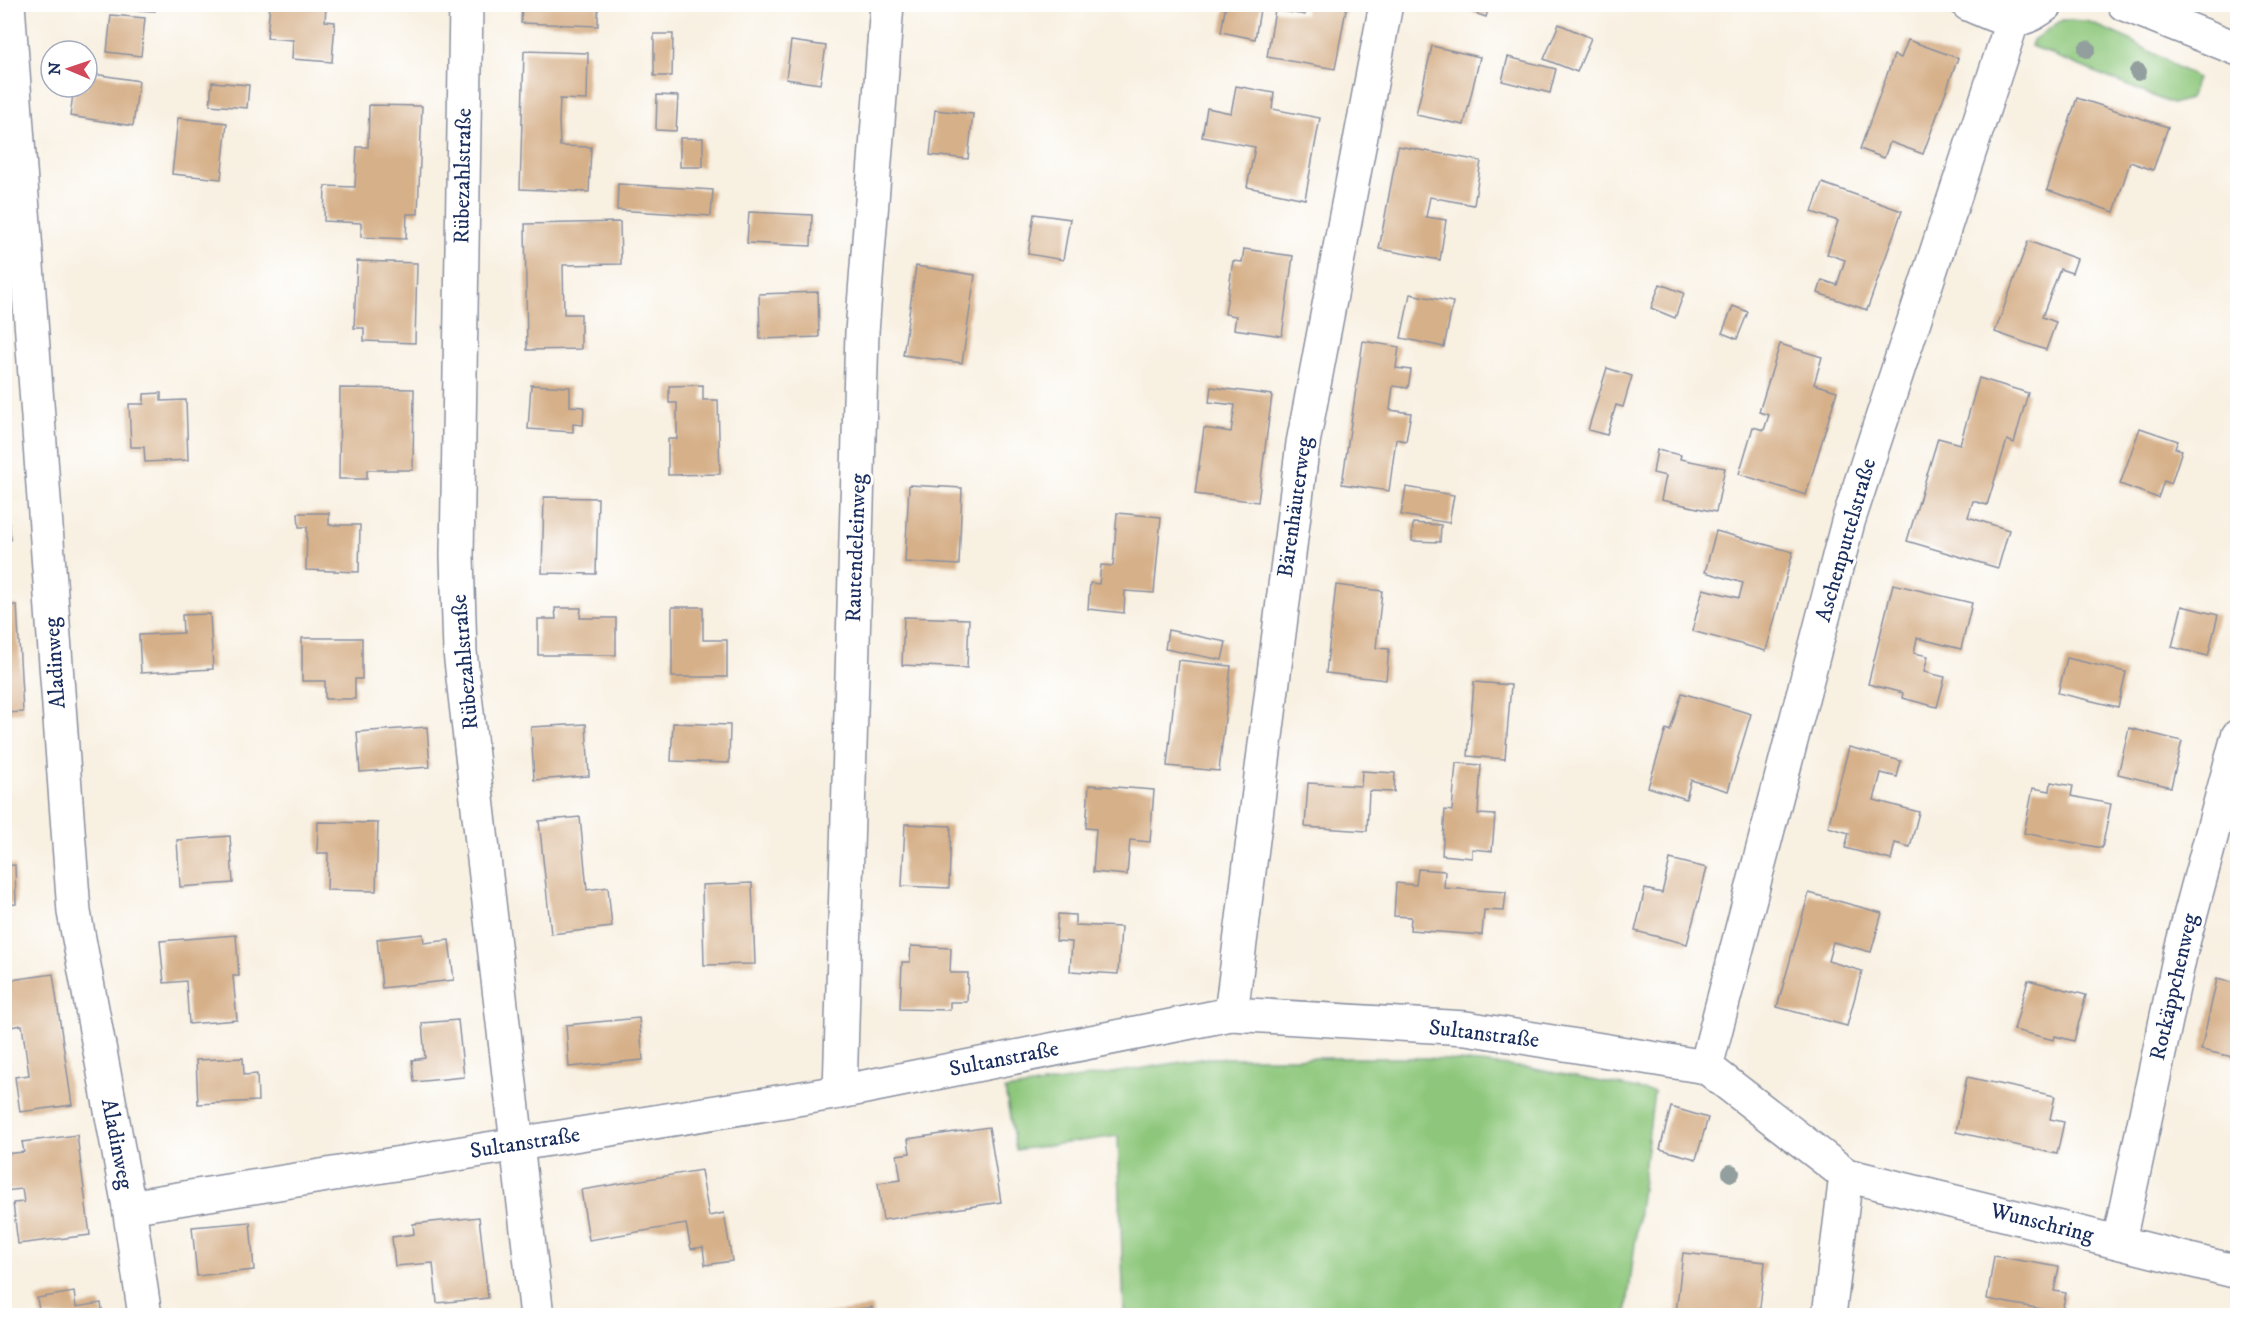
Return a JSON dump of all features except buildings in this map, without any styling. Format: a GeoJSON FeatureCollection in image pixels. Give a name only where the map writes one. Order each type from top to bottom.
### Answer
{"type":"FeatureCollection","features":[{"type":"Feature","properties":{"kind":"street","name":"Aladinweg"},"geometry":{"type":"LineString","coordinates":[[8,4],[74,912],[129,1207],[145,1316]]}},
{"type":"Feature","properties":{"kind":"street","name":"Rübezahlstraße"},"geometry":{"type":"LineString","coordinates":[[466,4],[457,556],[460,652],[537,1316]]}},
{"type":"Feature","properties":{"kind":"street","name":"Rautendeleinweg"},"geometry":{"type":"LineString","coordinates":[[840,1092],[862,332],[888,4]]}},
{"type":"Feature","properties":{"kind":"street","name":"Bärenhäuterweg"},"geometry":{"type":"LineString","coordinates":[[1231,1014],[1303,443],[1386,4]]}},
{"type":"Feature","properties":{"kind":"street"},"geometry":{"type":"LineString","coordinates":[[1968,4],[2012,22],[2035,14],[2047,4]]}},
{"type":"Feature","properties":{"kind":"street"},"geometry":{"type":"LineString","coordinates":[[2124,4],[2238,49]]}},
{"type":"Feature","properties":{"kind":"street","name":"Aschenputtelstraße"},"geometry":{"type":"LineString","coordinates":[[1706,1067],[1848,522],[2012,22]]}},
{"type":"Feature","properties":{"kind":"street","name":"Rotkäppchenweg"},"geometry":{"type":"LineString","coordinates":[[2120,1242],[2181,950],[2238,736]]}},
{"type":"Feature","properties":{"kind":"street","name":"Sultanstraße"},"geometry":{"type":"LineString","coordinates":[[129,1207],[840,1092],[1231,1014],[1466,1028],[1706,1067],[1846,1175]]}},
{"type":"Feature","properties":{"kind":"street"},"geometry":{"type":"LineString","coordinates":[[1829,1316],[1846,1175]]}},
{"type":"Feature","properties":{"kind":"street","name":"Wunschring"},"geometry":{"type":"LineString","coordinates":[[1846,1175],[2238,1272]]}},
{"type":"Feature","properties":{"kind":"green space"},"geometry":{"type":"Polygon","coordinates":[[[2062,20],[2087,21],[2128,39],[2197,78],[2190,99],[2172,104],[2031,46],[2033,40],[2062,20]]]}},
{"type":"Feature","properties":{"kind":"green space"},"geometry":{"type":"Polygon","coordinates":[[[1207,1058],[1427,1058],[1530,1068],[1654,1092],[1626,1315],[1124,1315],[1118,1136],[1016,1150],[1005,1090],[1207,1058]]]}}]}
